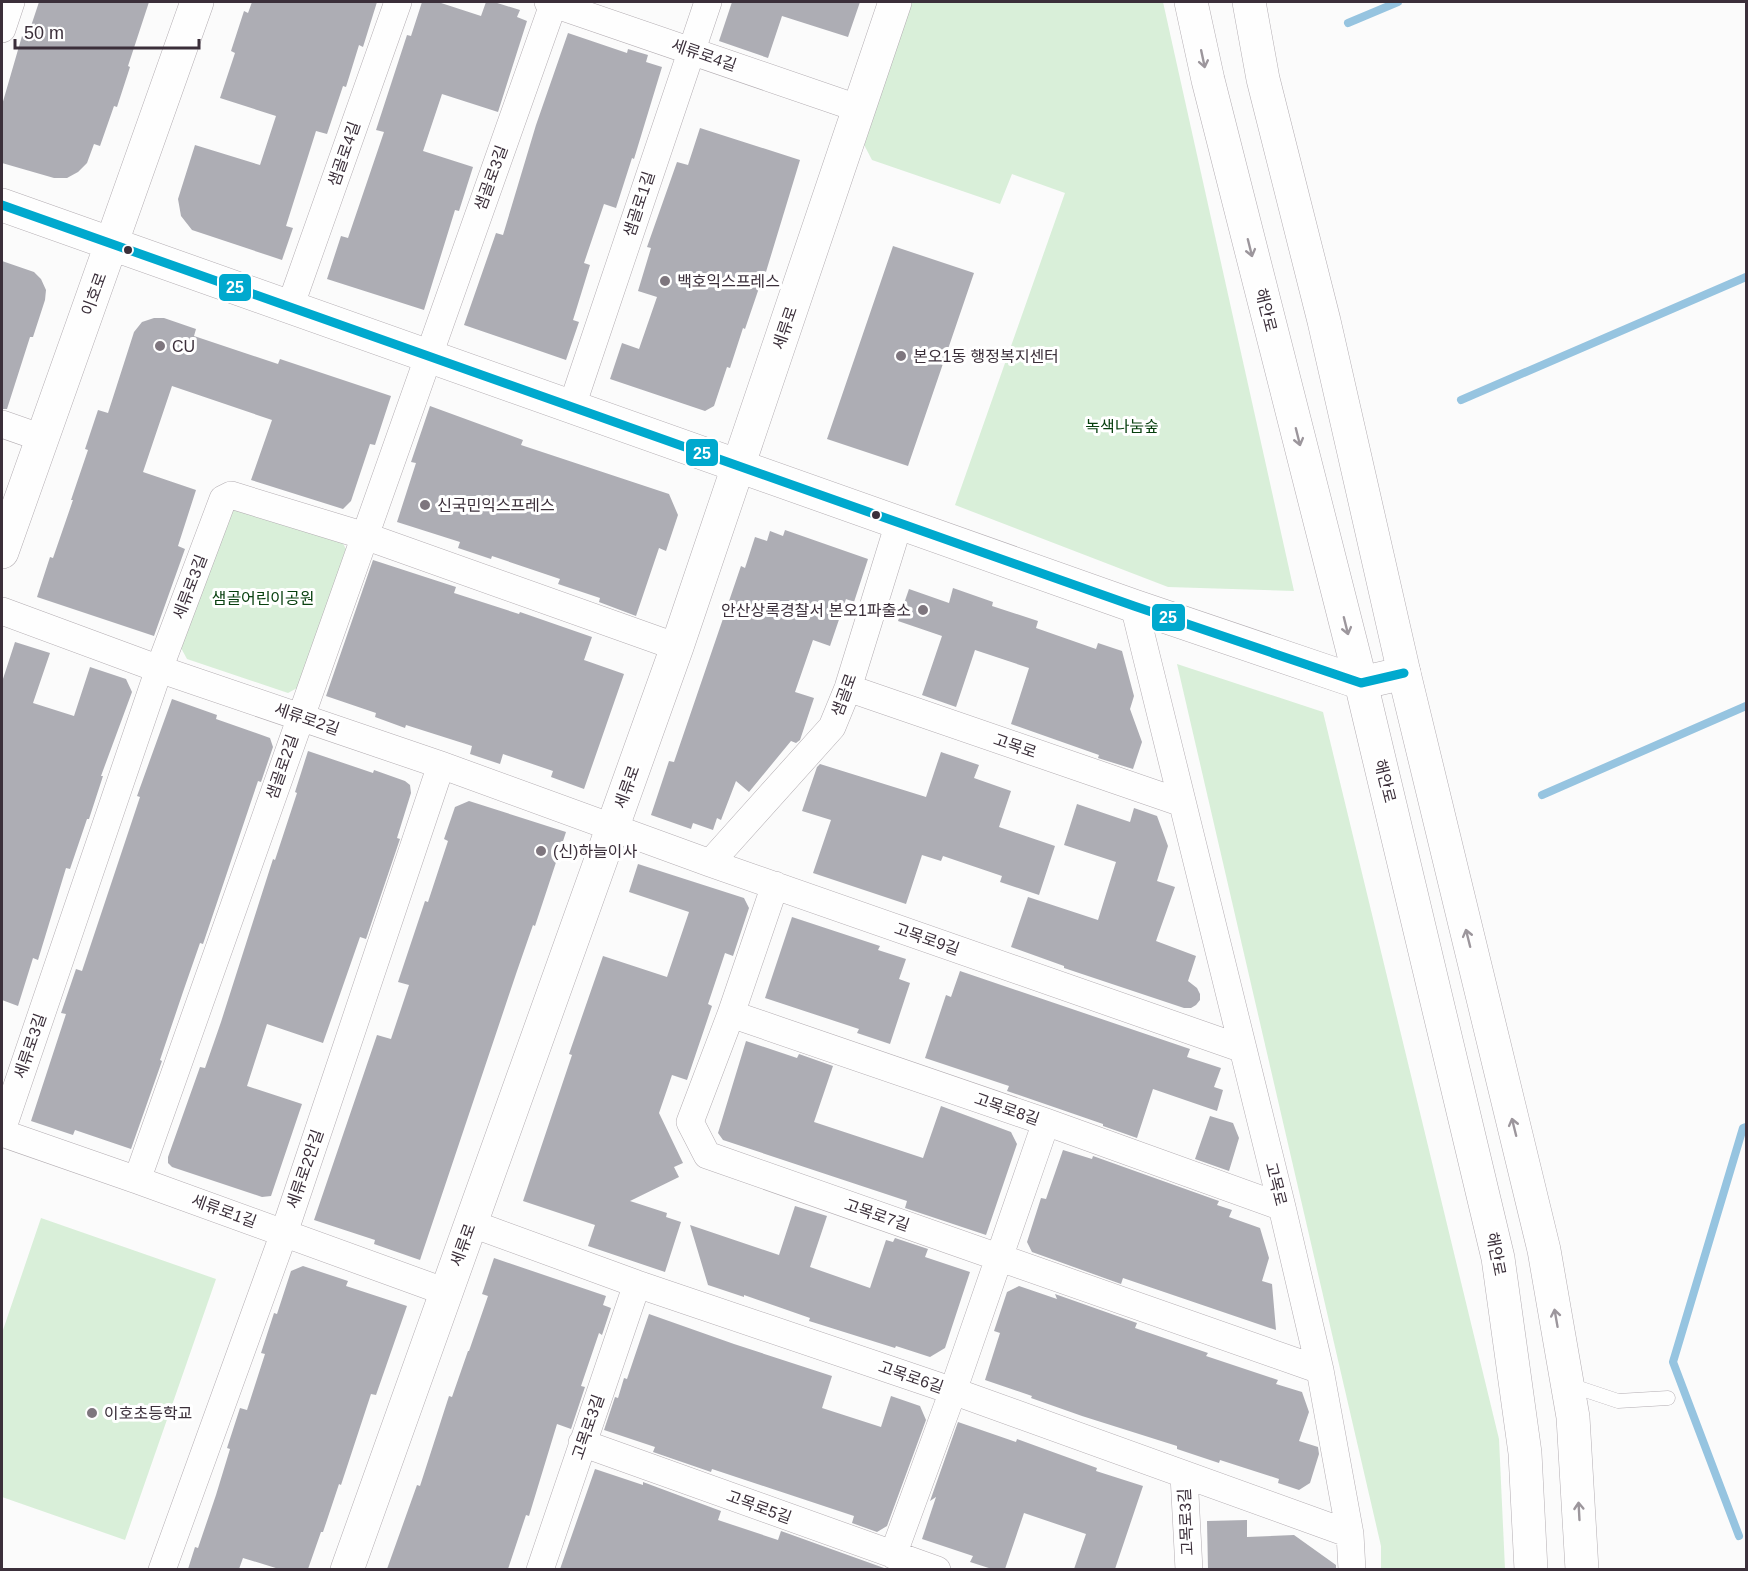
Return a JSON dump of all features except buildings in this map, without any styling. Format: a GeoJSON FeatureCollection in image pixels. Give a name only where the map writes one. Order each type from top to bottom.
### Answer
{"type":"FeatureCollection","features":[{"type":"Feature","properties":{"kind":"street","name":"이호로"},"geometry":{"type":"LineString","coordinates":[[2,552],[197,2]]}},
{"type":"Feature","properties":{"kind":"street","name":"샘골로4길"},"geometry":{"type":"LineString","coordinates":[[290,307],[398,2]]}},
{"type":"Feature","properties":{"kind":"street","name":"세류로4길"},"geometry":{"type":"LineString","coordinates":[[552,2],[860,109]]}},
{"type":"Feature","properties":{"kind":"street","name":"샘골로3길"},"geometry":{"type":"LineString","coordinates":[[428,355],[552,2]]}},
{"type":"Feature","properties":{"kind":"street","name":"샘골로1길"},"geometry":{"type":"LineString","coordinates":[[572,406],[708,2]]}},
{"type":"Feature","properties":{"kind":"street","name":"세류로"},"geometry":{"type":"LineString","coordinates":[[347,1569],[677,646],[895,2]]}},
{"type":"Feature","properties":{"kind":"street","name":"해안로"},"geometry":{"type":"LineString","coordinates":[[1191,2],[1208,80],[1361,683],[1498,1258],[1525,1453],[1531,1569]]}},
{"type":"Feature","properties":{"kind":"street"},"geometry":{"type":"LineString","coordinates":[[1250,2],[1263,79],[1324,321],[1404,673],[1544,1250],[1573,1417],[1582,1569]]}},
{"type":"Feature","properties":{"kind":"street"},"geometry":{"type":"LineString","coordinates":[[2,205],[1134,606],[1361,683],[1404,673]]}},
{"type":"Feature","properties":{"kind":"street","name":"샘골로2길"},"geometry":{"type":"LineString","coordinates":[[137,1180],[428,355]]}},
{"type":"Feature","properties":{"kind":"street"},"geometry":{"type":"LineString","coordinates":[[2,424],[42,438]]}},
{"type":"Feature","properties":{"kind":"street","name":"세류로3길"},"geometry":{"type":"LineString","coordinates":[[2,1132],[159,669],[223,499],[231,495],[365,536],[677,646]]}},
{"type":"Feature","properties":{"kind":"street","name":"샘골로"},"geometry":{"type":"LineString","coordinates":[[710,863],[832,727],[848,688],[899,523]]}},
{"type":"Feature","properties":{"kind":"street","name":"고목로"},"geometry":{"type":"LineString","coordinates":[[1134,606],[1320,1370],[1350,1534],[1352,1569]]}},
{"type":"Feature","properties":{"kind":"street","name":"세류로2길"},"geometry":{"type":"LineString","coordinates":[[2,610],[159,669],[441,765],[612,828]]}},
{"type":"Feature","properties":{"kind":"street","name":"고목로"},"geometry":{"type":"LineString","coordinates":[[848,688],[1182,803]]}},
{"type":"Feature","properties":{"kind":"street","name":"세류로2안길"},"geometry":{"type":"LineString","coordinates":[[162,1569],[284,1233],[441,765]]}},
{"type":"Feature","properties":{"kind":"street","name":"고목로9길"},"geometry":{"type":"LineString","coordinates":[[612,828],[1243,1049]]}},
{"type":"Feature","properties":{"kind":"street","name":"고목로7길"},"geometry":{"type":"LineString","coordinates":[[775,885],[731,1014],[690,1122],[706,1155],[1320,1370]]}},
{"type":"Feature","properties":{"kind":"street","name":"고목로8길"},"geometry":{"type":"LineString","coordinates":[[731,1014],[1046,1122],[1282,1207]]}},
{"type":"Feature","properties":{"kind":"street"},"geometry":{"type":"LineString","coordinates":[[893,1555],[953,1391],[1046,1122]]}},
{"type":"Feature","properties":{"kind":"street","name":"세류로1길"},"geometry":{"type":"LineString","coordinates":[[2,1132],[446,1292]]}},
{"type":"Feature","properties":{"kind":"street","name":"고목로6길"},"geometry":{"type":"LineString","coordinates":[[470,1223],[637,1284],[953,1391],[1350,1534]]}},
{"type":"Feature","properties":{"kind":"street","name":"고목로3길"},"geometry":{"type":"LineString","coordinates":[[540,1569],[637,1284]]}},
{"type":"Feature","properties":{"kind":"street","name":"고목로5길"},"geometry":{"type":"LineString","coordinates":[[582,1443],[937,1569]]}},
{"type":"Feature","properties":{"kind":"street","name":"고목로3길"},"geometry":{"type":"LineString","coordinates":[[1184,1474],[1189,1569]]}},
{"type":"Feature","properties":{"kind":"lane"},"geometry":{"type":"LineString","coordinates":[[1568,1384],[1618,1401],[1668,1398]]}},
{"type":"Feature","properties":{"kind":"green space","name":"녹색나눔숲"},"geometry":{"type":"Polygon","coordinates":[[[907,2],[1163,2],[1294,591],[1168,587],[955,505],[1065,193],[1012,174],[1000,204],[872,160],[861,139],[907,2]]]}},
{"type":"Feature","properties":{"kind":"green space","name":"샘골어린이공원"},"geometry":{"type":"Polygon","coordinates":[[[239,504],[340,538],[346,549],[299,687],[288,693],[187,659],[181,648],[227,510],[239,504]]]}},
{"type":"Feature","properties":{"kind":"green space"},"geometry":{"type":"Polygon","coordinates":[[[1177,664],[1323,712],[1499,1439],[1505,1569],[1381,1569],[1381,1546],[1177,664]]]}},
{"type":"Feature","properties":{"kind":"green space","name":"이호초등학교"},"geometry":{"type":"Polygon","coordinates":[[[41,1218],[216,1279],[125,1540],[2,1497],[2,1333],[41,1218]]]}},
{"type":"Feature","properties":{"kind":"waterway"},"geometry":{"type":"LineString","coordinates":[[1348,23],[1398,2]]}},
{"type":"Feature","properties":{"kind":"waterway"},"geometry":{"type":"LineString","coordinates":[[1461,400],[1746,277]]}},
{"type":"Feature","properties":{"kind":"waterway"},"geometry":{"type":"LineString","coordinates":[[1542,795],[1746,706]]}},
{"type":"Feature","properties":{"kind":"waterway"},"geometry":{"type":"LineString","coordinates":[[1739,1536],[1673,1362],[1743,1128],[1746,1127]]}},
{"type":"Feature","properties":{"kind":"transit line","name":"25"},"geometry":{"type":"LineString","coordinates":[[2,205],[1134,606],[1361,683],[1404,673]]}},
{"type":"Feature","properties":{"kind":"place","name":"백호익스프레스"},"geometry":{"type":"Point","coordinates":[665,281]}},
{"type":"Feature","properties":{"kind":"place","name":"CU"},"geometry":{"type":"Point","coordinates":[160,346]}},
{"type":"Feature","properties":{"kind":"place","name":"본오1동 행정복지센터"},"geometry":{"type":"Point","coordinates":[901,356]}},
{"type":"Feature","properties":{"kind":"place","name":"신국민익스프레스"},"geometry":{"type":"Point","coordinates":[425,505]}},
{"type":"Feature","properties":{"kind":"place","name":"안산상록경찰서 본오1파출소"},"geometry":{"type":"Point","coordinates":[923,610]}},
{"type":"Feature","properties":{"kind":"place","name":"(신)하늘이사"},"geometry":{"type":"Point","coordinates":[541,851]}},
{"type":"Feature","properties":{"kind":"place","name":"이호초등학교"},"geometry":{"type":"Point","coordinates":[92,1413]}}]}
